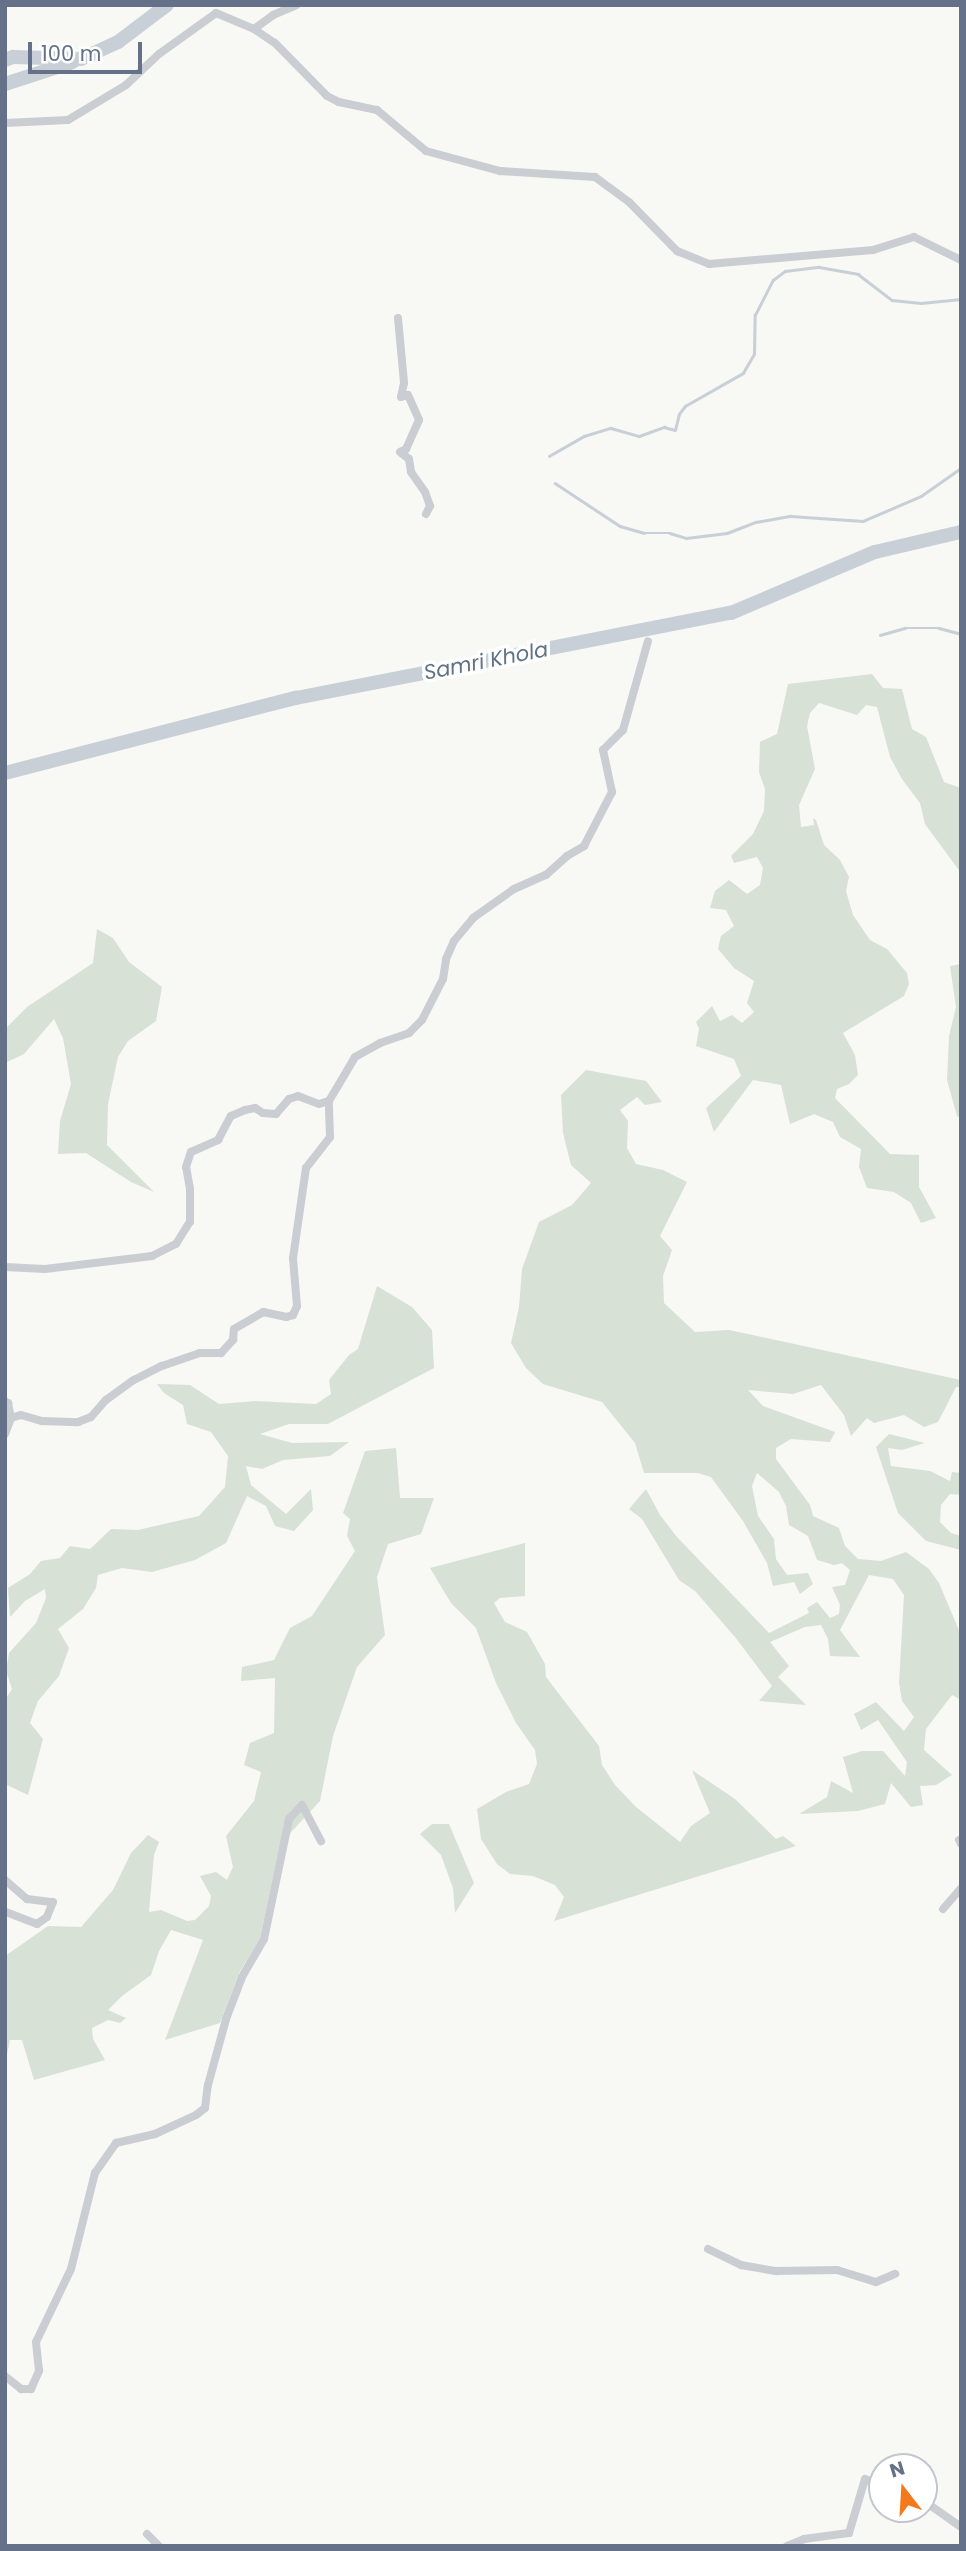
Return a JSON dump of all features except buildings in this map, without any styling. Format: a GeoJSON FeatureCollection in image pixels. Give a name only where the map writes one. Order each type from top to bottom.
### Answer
{"type":"FeatureCollection","features":[{"type":"Feature","properties":{"kind":"street"},"geometry":{"type":"LineString","coordinates":[[254,29],[273,15],[296,5]]}},
{"type":"Feature","properties":{"kind":"street"},"geometry":{"type":"LineString","coordinates":[[5,123],[68,120],[126,85],[159,54],[216,13],[254,29],[275,43],[327,96],[339,102],[377,110],[426,151],[500,171],[595,177],[629,202],[677,251],[709,264],[873,250],[914,237],[961,260]]}},
{"type":"Feature","properties":{"kind":"street"},"geometry":{"type":"LineString","coordinates":[[398,318],[404,383],[401,397],[408,395],[419,420],[406,449],[399,452],[425,492],[430,506],[426,514]]}},
{"type":"Feature","properties":{"kind":"street"},"geometry":{"type":"LineString","coordinates":[[11,1418],[21,1415],[42,1422],[78,1422],[91,1417],[106,1400],[134,1380],[162,1366],[200,1353],[221,1353],[233,1340],[234,1329],[263,1311],[286,1317],[293,1315],[297,1306],[293,1258],[306,1168],[330,1137],[330,1101],[355,1057],[380,1043],[409,1033],[422,1020],[443,979],[446,959],[454,941],[473,918],[514,888],[546,875],[567,856],[584,846],[612,792],[603,750],[623,730],[648,641]]}},
{"type":"Feature","properties":{"kind":"street"},"geometry":{"type":"LineString","coordinates":[[5,1267],[45,1269],[152,1256],[176,1244],[190,1222],[190,1189],[186,1167],[191,1152],[218,1140],[231,1116],[245,1110],[255,1108],[276,1114],[289,1099],[298,1096],[319,1104],[330,1101]]}},
{"type":"Feature","properties":{"kind":"street"},"geometry":{"type":"LineString","coordinates":[[5,1401],[8,1403],[11,1418],[5,1434]]}},
{"type":"Feature","properties":{"kind":"street"},"geometry":{"type":"LineString","coordinates":[[5,2376],[21,2389],[31,2389],[39,2371],[36,2342],[71,2269],[95,2173],[116,2143],[155,2134],[205,2108],[208,2085],[226,2020],[242,1977],[264,1939],[289,1819],[302,1805],[321,1841]]}},
{"type":"Feature","properties":{"kind":"street"},"geometry":{"type":"LineString","coordinates":[[5,1880],[27,1899],[53,1902],[47,1917],[37,1924],[5,1912]]}},
{"type":"Feature","properties":{"kind":"street"},"geometry":{"type":"LineString","coordinates":[[943,1909],[961,1888]]}},
{"type":"Feature","properties":{"kind":"street"},"geometry":{"type":"LineString","coordinates":[[708,2249],[741,2265],[776,2271],[837,2270],[876,2282],[895,2274]]}},
{"type":"Feature","properties":{"kind":"street"},"geometry":{"type":"LineString","coordinates":[[786,2546],[804,2539],[849,2533],[865,2479],[868,2480]]}},
{"type":"Feature","properties":{"kind":"street"},"geometry":{"type":"LineString","coordinates":[[938,2511],[961,2527]]}},
{"type":"Feature","properties":{"kind":"street"},"geometry":{"type":"LineString","coordinates":[[147,2534],[159,2546]]}},
{"type":"Feature","properties":{"kind":"shaded area"},"geometry":{"type":"Polygon","coordinates":[[[872,674],[883,688],[902,689],[912,729],[926,737],[944,782],[961,788],[961,873],[925,824],[920,803],[890,757],[877,707],[866,705],[857,715],[819,703],[810,713],[807,726],[815,769],[799,805],[801,827],[814,825],[813,818],[816,820],[824,845],[840,860],[849,877],[846,891],[853,915],[870,940],[887,949],[907,973],[909,984],[904,996],[843,1033],[855,1055],[858,1075],[849,1084],[837,1089],[835,1098],[890,1154],[919,1155],[919,1187],[936,1218],[921,1223],[911,1203],[894,1192],[867,1188],[859,1167],[861,1149],[840,1137],[833,1122],[814,1114],[790,1124],[781,1085],[753,1080],[714,1132],[706,1108],[741,1076],[734,1059],[696,1046],[699,1029],[696,1022],[712,1006],[720,1021],[732,1015],[742,1023],[754,1012],[747,1003],[754,981],[734,968],[718,949],[721,936],[734,926],[726,910],[710,908],[715,891],[729,880],[747,894],[760,885],[763,868],[757,857],[734,863],[731,856],[753,834],[764,811],[765,789],[759,772],[760,742],[777,734],[788,684],[872,674]]]}},
{"type":"Feature","properties":{"kind":"shaded area"},"geometry":{"type":"Polygon","coordinates":[[[97,929],[113,938],[129,962],[162,987],[156,1021],[128,1041],[118,1057],[108,1104],[107,1145],[154,1192],[131,1182],[86,1153],[58,1154],[60,1121],[71,1084],[63,1038],[54,1019],[24,1054],[5,1063],[5,1029],[27,1007],[93,963],[97,929]]]}},
{"type":"Feature","properties":{"kind":"shaded area"},"geometry":{"type":"Polygon","coordinates":[[[961,964],[961,1118],[957,1116],[947,1080],[949,1036],[956,1007],[950,966],[961,964]]]}},
{"type":"Feature","properties":{"kind":"shaded area"},"geometry":{"type":"Polygon","coordinates":[[[586,1070],[646,1081],[662,1102],[645,1105],[637,1097],[620,1110],[628,1121],[627,1148],[636,1164],[663,1170],[687,1182],[660,1236],[672,1250],[663,1276],[664,1303],[695,1332],[729,1330],[961,1380],[961,1387],[956,1387],[938,1422],[924,1427],[904,1415],[874,1423],[867,1418],[851,1436],[844,1415],[821,1385],[793,1394],[748,1390],[763,1406],[835,1432],[830,1442],[791,1439],[776,1448],[776,1459],[810,1505],[813,1516],[839,1528],[845,1546],[858,1559],[881,1561],[906,1552],[929,1569],[939,1583],[961,1635],[961,1700],[952,1695],[926,1729],[924,1750],[952,1775],[936,1785],[920,1786],[923,1805],[911,1807],[891,1783],[885,1804],[858,1811],[799,1814],[827,1797],[831,1781],[853,1793],[843,1757],[862,1751],[883,1751],[905,1776],[907,1762],[878,1720],[861,1730],[854,1714],[876,1702],[904,1731],[914,1717],[902,1701],[899,1683],[904,1595],[893,1579],[869,1575],[840,1630],[860,1657],[830,1656],[828,1639],[821,1625],[805,1627],[770,1642],[789,1666],[778,1677],[806,1705],[759,1701],[772,1686],[735,1637],[695,1591],[679,1580],[642,1519],[629,1509],[646,1489],[660,1515],[677,1537],[769,1633],[809,1613],[807,1608],[817,1602],[830,1618],[839,1614],[840,1605],[832,1587],[845,1585],[850,1570],[842,1563],[834,1565],[817,1560],[808,1536],[789,1525],[786,1506],[779,1492],[757,1473],[752,1486],[758,1516],[774,1539],[776,1559],[787,1575],[808,1573],[813,1584],[800,1594],[794,1582],[773,1586],[767,1563],[743,1521],[711,1477],[698,1473],[644,1473],[635,1443],[602,1402],[543,1384],[526,1368],[511,1343],[519,1307],[522,1269],[539,1222],[572,1205],[591,1183],[571,1165],[563,1133],[561,1095],[586,1070]]]}},
{"type":"Feature","properties":{"kind":"shaded area"},"geometry":{"type":"Polygon","coordinates":[[[377,1286],[412,1307],[432,1330],[434,1368],[328,1424],[289,1424],[260,1434],[292,1443],[349,1442],[330,1456],[283,1460],[262,1469],[246,1466],[251,1485],[286,1514],[311,1489],[313,1510],[294,1531],[275,1526],[266,1506],[247,1496],[226,1543],[195,1560],[152,1572],[122,1568],[98,1575],[96,1588],[83,1609],[58,1629],[69,1648],[59,1676],[38,1701],[30,1723],[43,1739],[28,1795],[5,1784],[5,1700],[12,1689],[6,1671],[9,1653],[36,1623],[46,1598],[45,1589],[25,1601],[10,1617],[8,1588],[30,1574],[41,1561],[60,1558],[70,1546],[90,1549],[111,1529],[138,1530],[199,1516],[225,1487],[228,1456],[211,1432],[187,1424],[183,1405],[164,1393],[157,1384],[190,1385],[219,1404],[255,1401],[316,1404],[331,1394],[329,1380],[349,1355],[358,1349],[377,1286]]]}},
{"type":"Feature","properties":{"kind":"shaded area"},"geometry":{"type":"Polygon","coordinates":[[[889,1434],[925,1443],[902,1450],[888,1448],[891,1466],[930,1471],[950,1481],[952,1472],[961,1473],[961,1495],[950,1494],[941,1505],[940,1522],[951,1533],[961,1536],[961,1550],[926,1541],[898,1513],[876,1447],[889,1434]]]}},
{"type":"Feature","properties":{"kind":"shaded area"},"geometry":{"type":"Polygon","coordinates":[[[396,1448],[400,1498],[434,1498],[421,1534],[388,1544],[377,1577],[385,1635],[357,1667],[333,1736],[320,1801],[280,1844],[260,1938],[239,1973],[220,2023],[165,2040],[203,1940],[171,1930],[159,1951],[151,1975],[108,2010],[126,2018],[120,2023],[108,2020],[92,2028],[93,2039],[105,2060],[34,2080],[22,2040],[10,2040],[5,2064],[5,1956],[48,1926],[81,1927],[113,1890],[131,1853],[148,1835],[159,1842],[154,1855],[149,1912],[161,1910],[187,1921],[195,1920],[209,1906],[211,1896],[200,1876],[216,1872],[227,1880],[233,1867],[226,1836],[254,1801],[261,1772],[244,1765],[250,1743],[274,1733],[275,1678],[241,1681],[242,1667],[274,1660],[290,1628],[312,1616],[355,1551],[347,1536],[350,1519],[343,1513],[365,1451],[396,1448]]]}},
{"type":"Feature","properties":{"kind":"shaded area"},"geometry":{"type":"Polygon","coordinates":[[[525,1543],[525,1596],[500,1598],[494,1603],[505,1622],[527,1632],[545,1664],[546,1677],[599,1746],[602,1765],[615,1785],[636,1807],[680,1842],[691,1826],[710,1813],[692,1770],[735,1799],[776,1839],[783,1836],[796,1846],[554,1921],[564,1897],[555,1885],[533,1876],[510,1874],[497,1864],[481,1839],[477,1809],[506,1792],[529,1784],[537,1764],[535,1750],[516,1723],[496,1683],[476,1628],[451,1603],[430,1568],[525,1543]]]}},
{"type":"Feature","properties":{"kind":"shaded area"},"geometry":{"type":"Polygon","coordinates":[[[432,1824],[449,1824],[474,1883],[455,1913],[453,1888],[441,1855],[420,1834],[432,1824]]]}},
{"type":"Feature","properties":{"kind":"waterway"},"geometry":{"type":"LineString","coordinates":[[5,60],[13,57],[81,59],[118,42],[167,5]]}},
{"type":"Feature","properties":{"kind":"waterway"},"geometry":{"type":"LineString","coordinates":[[5,84],[73,62]]}},
{"type":"Feature","properties":{"kind":"waterway"},"geometry":{"type":"LineString","coordinates":[[549,456],[584,436],[611,428],[639,436],[664,427],[675,430],[679,414],[685,406],[743,373],[754,354],[755,315],[773,280],[785,271],[819,267],[858,274],[892,300],[921,303],[961,299]]}},
{"type":"Feature","properties":{"kind":"waterway"},"geometry":{"type":"LineString","coordinates":[[555,483],[620,526],[644,533],[670,533],[686,538],[727,533],[756,522],[790,516],[863,521],[921,496],[961,468]]}},
{"type":"Feature","properties":{"kind":"waterway","name":"Samri Khola"},"geometry":{"type":"LineString","coordinates":[[5,773],[296,698],[731,613],[875,552],[961,532]]}},
{"type":"Feature","properties":{"kind":"waterway"},"geometry":{"type":"LineString","coordinates":[[880,635],[905,628],[939,628],[961,634]]}}]}
